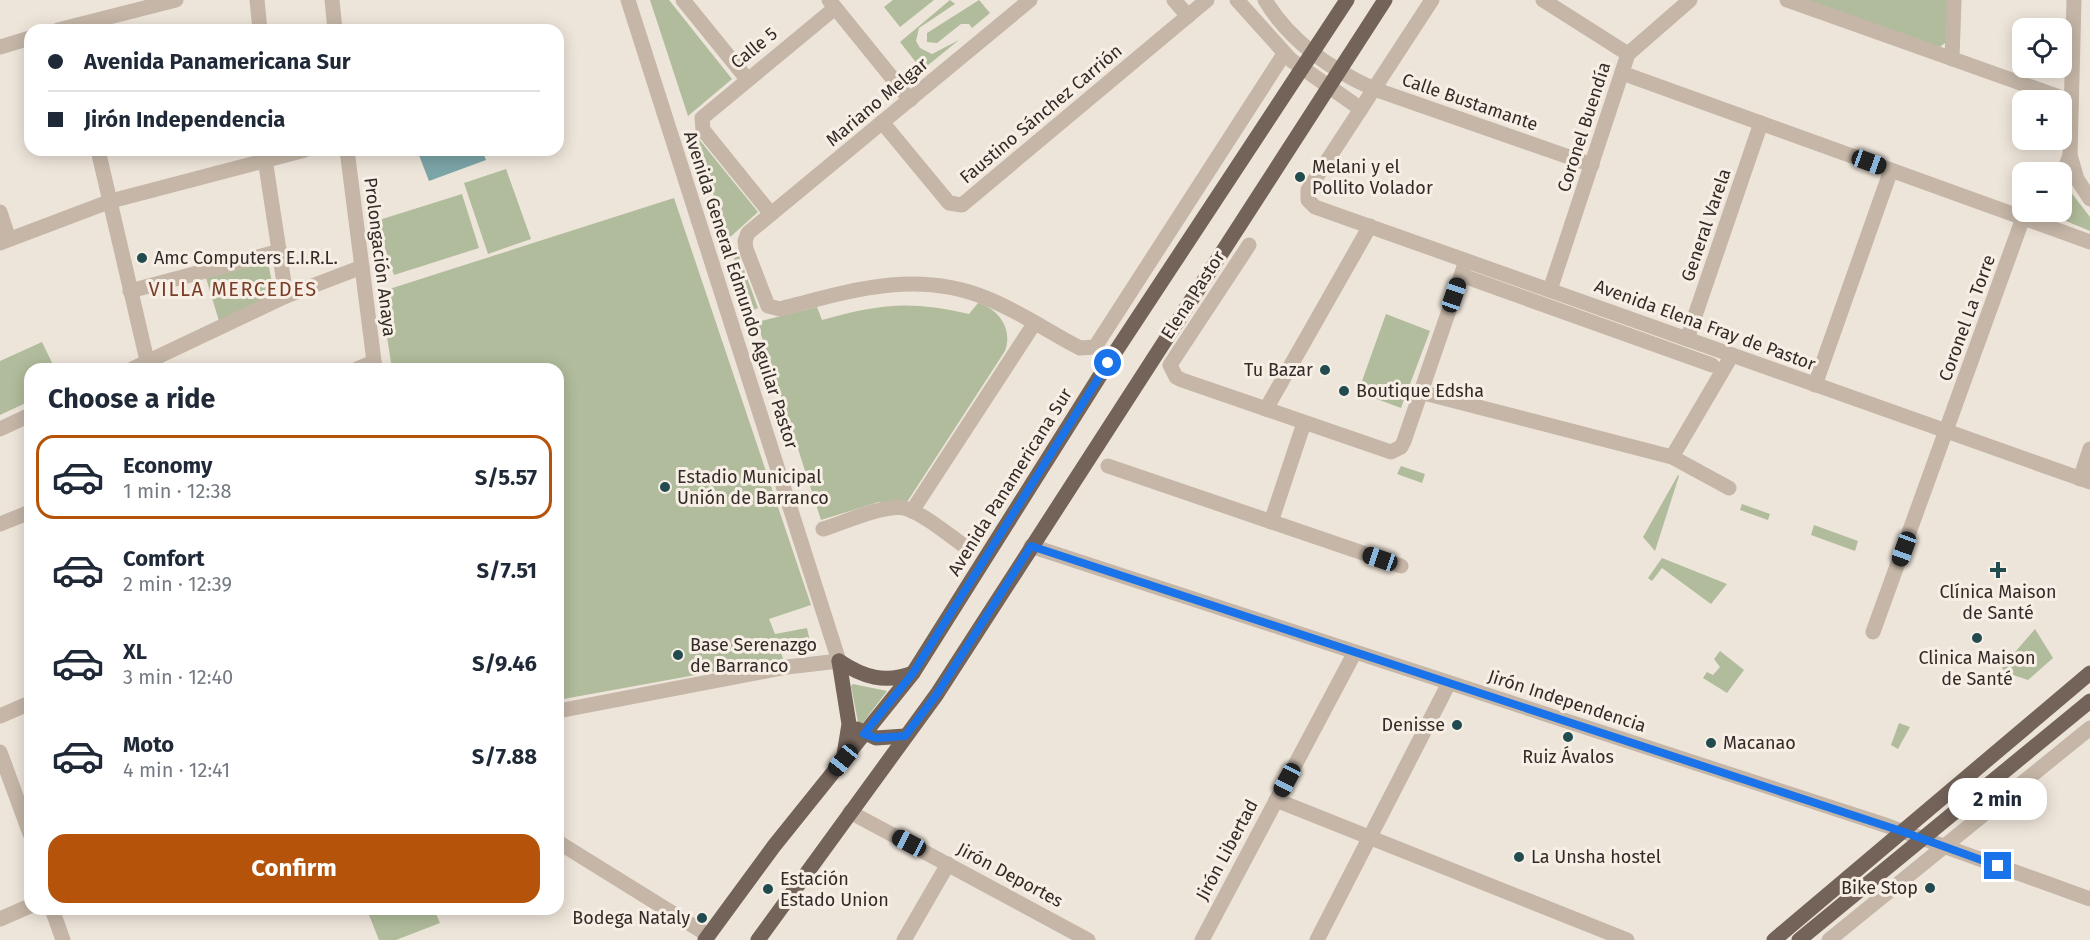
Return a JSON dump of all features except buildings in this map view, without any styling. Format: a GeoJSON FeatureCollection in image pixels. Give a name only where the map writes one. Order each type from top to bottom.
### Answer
{"type":"FeatureCollection","features":[{"type":"Feature","properties":{"kind":"main road","name":"Avenida Panamericana Sur"},"geometry":{"type":"LineString","coordinates":[[707,938],[774,846],[913,673],[1096,382],[1300,68],[1347,0]]}},
{"type":"Feature","properties":{"kind":"main road"},"geometry":{"type":"LineString","coordinates":[[758,940],[937,694],[1384,0]]}},
{"type":"Feature","properties":{"kind":"main road"},"geometry":{"type":"LineString","coordinates":[[839,661],[858,673],[877,679],[893,680],[913,673]]}},
{"type":"Feature","properties":{"kind":"main road"},"geometry":{"type":"LineString","coordinates":[[839,661],[849,724],[843,760]]}},
{"type":"Feature","properties":{"kind":"main road"},"geometry":{"type":"LineString","coordinates":[[1774,940],[2019,732],[2087,681]]}},
{"type":"Feature","properties":{"kind":"main road"},"geometry":{"type":"LineString","coordinates":[[1799,940],[2090,701]]}},
{"type":"Feature","properties":{"kind":"main road"},"geometry":{"type":"LineString","coordinates":[[849,724],[864,734],[876,738],[905,736]]}},
{"type":"Feature","properties":{"kind":"main road"},"geometry":{"type":"LineString","coordinates":[[2019,732],[2032,749]]}},
{"type":"Feature","properties":{"kind":"street"},"geometry":{"type":"LineString","coordinates":[[85,24],[176,0]]}},
{"type":"Feature","properties":{"kind":"street"},"geometry":{"type":"LineString","coordinates":[[257,0],[259,24]]}},
{"type":"Feature","properties":{"kind":"street"},"geometry":{"type":"LineString","coordinates":[[332,0],[334,24]]}},
{"type":"Feature","properties":{"kind":"street","name":"Avenida General Edmundo Aguilar Pastor"},"geometry":{"type":"LineString","coordinates":[[628,0],[839,661]]}},
{"type":"Feature","properties":{"kind":"street"},"geometry":{"type":"LineString","coordinates":[[683,0],[747,79]]}},
{"type":"Feature","properties":{"kind":"street","name":"Mariano Melgar"},"geometry":{"type":"LineString","coordinates":[[1030,0],[748,233],[745,241],[766,302],[772,309],[881,284],[919,282],[984,297],[1034,324]]}},
{"type":"Feature","properties":{"kind":"street"},"geometry":{"type":"LineString","coordinates":[[1174,0],[1188,16]]}},
{"type":"Feature","properties":{"kind":"street","name":"Faustino Sánchez Carrión"},"geometry":{"type":"LineString","coordinates":[[882,122],[950,203],[962,205],[1207,0]]}},
{"type":"Feature","properties":{"kind":"street"},"geometry":{"type":"LineString","coordinates":[[1236,0],[1284,54],[1300,68],[1361,109],[1432,0]]}},
{"type":"Feature","properties":{"kind":"street","name":"Calle Bustamante"},"geometry":{"type":"LineString","coordinates":[[1265,0],[1295,37],[1311,52],[1338,71],[1374,89],[1592,165]]}},
{"type":"Feature","properties":{"kind":"street"},"geometry":{"type":"LineString","coordinates":[[1543,0],[1628,54]]}},
{"type":"Feature","properties":{"kind":"street","name":"Coronel Buendía"},"geometry":{"type":"LineString","coordinates":[[1550,290],[1628,54],[1690,0]]}},
{"type":"Feature","properties":{"kind":"street"},"geometry":{"type":"LineString","coordinates":[[1787,0],[2040,90]]}},
{"type":"Feature","properties":{"kind":"street"},"geometry":{"type":"LineString","coordinates":[[1952,59],[1954,0]]}},
{"type":"Feature","properties":{"kind":"street"},"geometry":{"type":"LineString","coordinates":[[2071,90],[2074,0]]}},
{"type":"Feature","properties":{"kind":"street"},"geometry":{"type":"LineString","coordinates":[[832,4],[910,99]]}},
{"type":"Feature","properties":{"kind":"street","name":"Calle 5"},"geometry":{"type":"LineString","coordinates":[[771,214],[703,130],[701,121],[706,112],[832,4]]}},
{"type":"Feature","properties":{"kind":"street"},"geometry":{"type":"LineString","coordinates":[[0,47],[24,40]]}},
{"type":"Feature","properties":{"kind":"street"},"geometry":{"type":"LineString","coordinates":[[912,511],[1034,324],[1080,348],[1095,347],[1284,54]]}},
{"type":"Feature","properties":{"kind":"street"},"geometry":{"type":"LineString","coordinates":[[1622,73],[2012,214]]}},
{"type":"Feature","properties":{"kind":"street","name":"Avenida Elena Fray de Pastor"},"geometry":{"type":"LineString","coordinates":[[1361,109],[1308,190],[1308,200],[1317,208],[2085,481]]}},
{"type":"Feature","properties":{"kind":"street","name":"General Varela"},"geometry":{"type":"LineString","coordinates":[[1688,339],[1761,123]]}},
{"type":"Feature","properties":{"kind":"street"},"geometry":{"type":"LineString","coordinates":[[2070,150],[2076,179],[2090,199]]}},
{"type":"Feature","properties":{"kind":"street"},"geometry":{"type":"LineString","coordinates":[[2067,162],[2070,155]]}},
{"type":"Feature","properties":{"kind":"street"},"geometry":{"type":"LineString","coordinates":[[100,156],[147,363]]}},
{"type":"Feature","properties":{"kind":"street"},"geometry":{"type":"LineString","coordinates":[[0,212],[4,241],[111,201],[266,156]]}},
{"type":"Feature","properties":{"kind":"street"},"geometry":{"type":"LineString","coordinates":[[269,156],[286,296]]}},
{"type":"Feature","properties":{"kind":"street","name":"Prolongación Anaya"},"geometry":{"type":"LineString","coordinates":[[348,156],[374,363]]}},
{"type":"Feature","properties":{"kind":"street"},"geometry":{"type":"LineString","coordinates":[[1815,385],[1891,170]]}},
{"type":"Feature","properties":{"kind":"street","name":"Coronel La Torre"},"geometry":{"type":"LineString","coordinates":[[1874,632],[2022,222]]}},
{"type":"Feature","properties":{"kind":"street"},"geometry":{"type":"LineString","coordinates":[[2053,222],[2090,242]]}},
{"type":"Feature","properties":{"kind":"street"},"geometry":{"type":"LineString","coordinates":[[1370,226],[1266,410],[1386,450],[1396,450],[1404,441],[1466,261]]}},
{"type":"Feature","properties":{"kind":"street","name":"Elena Pastor"},"geometry":{"type":"LineString","coordinates":[[1249,245],[1170,365],[1176,377],[1182,380],[1266,410]]}},
{"type":"Feature","properties":{"kind":"street"},"geometry":{"type":"LineString","coordinates":[[130,291],[280,251]]}},
{"type":"Feature","properties":{"kind":"street"},"geometry":{"type":"LineString","coordinates":[[154,363],[286,296],[362,267]]}},
{"type":"Feature","properties":{"kind":"street"},"geometry":{"type":"LineString","coordinates":[[1469,278],[1712,366]]}},
{"type":"Feature","properties":{"kind":"street"},"geometry":{"type":"LineString","coordinates":[[1672,457],[1731,355]]}},
{"type":"Feature","properties":{"kind":"street"},"geometry":{"type":"LineString","coordinates":[[1420,392],[1672,457],[1729,488]]}},
{"type":"Feature","properties":{"kind":"street"},"geometry":{"type":"LineString","coordinates":[[0,429],[24,418]]}},
{"type":"Feature","properties":{"kind":"street"},"geometry":{"type":"LineString","coordinates":[[1271,522],[1304,423]]}},
{"type":"Feature","properties":{"kind":"street"},"geometry":{"type":"LineString","coordinates":[[2085,481],[2090,449]]}},
{"type":"Feature","properties":{"kind":"street"},"geometry":{"type":"LineString","coordinates":[[1108,466],[1401,566]]}},
{"type":"Feature","properties":{"kind":"street"},"geometry":{"type":"LineString","coordinates":[[823,529],[888,509],[912,511],[967,548]]}},
{"type":"Feature","properties":{"kind":"street"},"geometry":{"type":"LineString","coordinates":[[0,525],[24,515]]}},
{"type":"Feature","properties":{"kind":"street","name":"Jirón Independencia"},"geometry":{"type":"LineString","coordinates":[[1031,546],[1901,831],[2090,899]]}},
{"type":"Feature","properties":{"kind":"street","name":"Jirón Libertad"},"geometry":{"type":"LineString","coordinates":[[1202,940],[1355,652]]}},
{"type":"Feature","properties":{"kind":"street"},"geometry":{"type":"LineString","coordinates":[[564,710],[787,667],[839,661]]}},
{"type":"Feature","properties":{"kind":"street"},"geometry":{"type":"LineString","coordinates":[[1317,940],[1449,683]]}},
{"type":"Feature","properties":{"kind":"street"},"geometry":{"type":"LineString","coordinates":[[0,716],[24,706]]}},
{"type":"Feature","properties":{"kind":"street"},"geometry":{"type":"LineString","coordinates":[[1829,940],[2090,728]]}},
{"type":"Feature","properties":{"kind":"street"},"geometry":{"type":"LineString","coordinates":[[0,752],[24,818]]}},
{"type":"Feature","properties":{"kind":"street"},"geometry":{"type":"LineString","coordinates":[[1276,800],[1628,940]]}},
{"type":"Feature","properties":{"kind":"street","name":"Jirón Deportes"},"geometry":{"type":"LineString","coordinates":[[850,812],[1088,940]]}},
{"type":"Feature","properties":{"kind":"street"},"geometry":{"type":"LineString","coordinates":[[564,846],[707,938]]}},
{"type":"Feature","properties":{"kind":"street"},"geometry":{"type":"LineString","coordinates":[[904,940],[948,864]]}},
{"type":"Feature","properties":{"kind":"street"},"geometry":{"type":"LineString","coordinates":[[0,919],[24,909]]}},
{"type":"Feature","properties":{"kind":"street"},"geometry":{"type":"LineString","coordinates":[[54,915],[63,940]]}},
{"type":"Feature","properties":{"kind":"street"},"geometry":{"type":"LineString","coordinates":[[1055,940],[1063,926]]}},
{"type":"Feature","properties":{"kind":"green space"},"geometry":{"type":"Polygon","coordinates":[[[650,0],[669,0],[732,79],[688,116],[650,0]]]}},
{"type":"Feature","properties":{"kind":"green space"},"geometry":{"type":"Polygon","coordinates":[[[893,0],[934,0],[900,27],[884,7],[893,0]]]}},
{"type":"Feature","properties":{"kind":"green space"},"geometry":{"type":"Polygon","coordinates":[[[950,0],[955,4],[919,28],[916,41],[920,48],[932,54],[959,40],[922,70],[900,42],[950,0]]]}},
{"type":"Feature","properties":{"kind":"green space"},"geometry":{"type":"Polygon","coordinates":[[[979,0],[990,13],[972,28],[969,24],[961,24],[937,43],[927,42],[927,33],[979,0]]]}},
{"type":"Feature","properties":{"kind":"green space"},"geometry":{"type":"Polygon","coordinates":[[[1806,0],[1948,0],[1946,42],[1940,47],[1806,0]]]}},
{"type":"Feature","properties":{"kind":"green space"},"geometry":{"type":"Polygon","coordinates":[[[693,132],[758,212],[728,239],[693,132]]]}},
{"type":"Feature","properties":{"kind":"green space"},"geometry":{"type":"Polygon","coordinates":[[[506,169],[531,239],[488,254],[464,183],[506,169]]]}},
{"type":"Feature","properties":{"kind":"green space"},"geometry":{"type":"Polygon","coordinates":[[[462,194],[479,248],[394,275],[376,221],[462,194]]]}},
{"type":"Feature","properties":{"kind":"green space"},"geometry":{"type":"Polygon","coordinates":[[[2072,194],[2090,217],[2090,231],[2068,222],[2072,222],[2072,194]]]}},
{"type":"Feature","properties":{"kind":"green space","name":"Estadio Municipal Unión de Barranco"},"geometry":{"type":"Polygon","coordinates":[[[674,198],[811,605],[769,619],[775,634],[807,628],[811,646],[781,652],[783,659],[564,699],[564,363],[391,363],[380,292],[674,198]]]}},
{"type":"Feature","properties":{"kind":"green space"},"geometry":{"type":"Polygon","coordinates":[[[738,253],[758,308],[751,311],[733,255],[738,253]]]}},
{"type":"Feature","properties":{"kind":"green space"},"geometry":{"type":"Polygon","coordinates":[[[268,262],[275,298],[219,321],[206,278],[268,262]]]}},
{"type":"Feature","properties":{"kind":"green space"},"geometry":{"type":"Polygon","coordinates":[[[978,303],[998,315],[1006,328],[1005,351],[907,502],[879,502],[821,520],[757,322],[817,307],[822,320],[861,310],[895,306],[929,307],[969,314],[978,303]]]}},
{"type":"Feature","properties":{"kind":"green space"},"geometry":{"type":"Polygon","coordinates":[[[1386,314],[1430,331],[1401,408],[1358,392],[1386,314]]]}},
{"type":"Feature","properties":{"kind":"green space"},"geometry":{"type":"Polygon","coordinates":[[[42,342],[52,363],[24,363],[24,404],[0,415],[0,361],[42,342]]]}},
{"type":"Feature","properties":{"kind":"green space"},"geometry":{"type":"Polygon","coordinates":[[[1401,466],[1425,474],[1422,483],[1397,474],[1401,466]]]}},
{"type":"Feature","properties":{"kind":"green space"},"geometry":{"type":"Polygon","coordinates":[[[1679,476],[1655,551],[1643,537],[1679,476]]]}},
{"type":"Feature","properties":{"kind":"green space"},"geometry":{"type":"Polygon","coordinates":[[[1742,504],[1770,514],[1768,520],[1740,510],[1742,504]]]}},
{"type":"Feature","properties":{"kind":"green space"},"geometry":{"type":"Polygon","coordinates":[[[1814,525],[1858,541],[1855,551],[1811,535],[1814,525]]]}},
{"type":"Feature","properties":{"kind":"green space"},"geometry":{"type":"Polygon","coordinates":[[[1662,558],[1727,584],[1711,604],[1662,568],[1652,581],[1648,578],[1662,558]]]}},
{"type":"Feature","properties":{"kind":"green space"},"geometry":{"type":"Polygon","coordinates":[[[2035,629],[2053,658],[2028,680],[2004,672],[2002,667],[2035,629]]]}},
{"type":"Feature","properties":{"kind":"green space"},"geometry":{"type":"Polygon","coordinates":[[[1720,651],[1744,670],[1727,693],[1703,678],[1707,672],[1713,675],[1720,667],[1714,659],[1720,651]]]}},
{"type":"Feature","properties":{"kind":"green space"},"geometry":{"type":"Polygon","coordinates":[[[853,684],[887,691],[862,724],[858,722],[851,686],[853,684]]]}},
{"type":"Feature","properties":{"kind":"green space"},"geometry":{"type":"Polygon","coordinates":[[[1899,723],[1910,727],[1898,749],[1891,745],[1899,723]]]}},
{"type":"Feature","properties":{"kind":"green space"},"geometry":{"type":"Polygon","coordinates":[[[369,915],[437,915],[440,923],[396,940],[379,940],[369,915]]]}},
{"type":"Feature","properties":{"kind":"water"},"geometry":{"type":"Polygon","coordinates":[[[419,156],[484,156],[486,160],[429,181],[419,156]]]}},
{"type":"Feature","properties":{"kind":"place","name":"Melani y el Pollito Volador"},"geometry":{"type":"Point","coordinates":[1300,177]}},
{"type":"Feature","properties":{"kind":"place","name":"Amc Computers E.I.R.L."},"geometry":{"type":"Point","coordinates":[142,258]}},
{"type":"Feature","properties":{"kind":"place","name":"Tu Bazar"},"geometry":{"type":"Point","coordinates":[1325,370]}},
{"type":"Feature","properties":{"kind":"place","name":"Boutique Edsha"},"geometry":{"type":"Point","coordinates":[1344,391]}},
{"type":"Feature","properties":{"kind":"place","name":"Estadio Municipal Unión de Barranco"},"geometry":{"type":"Point","coordinates":[665,487]}},
{"type":"Feature","properties":{"kind":"place","name":"Clínica Maison de Santé"},"geometry":{"type":"Point","coordinates":[1998,570]}},
{"type":"Feature","properties":{"kind":"place","name":"Clinica Maison de Santé"},"geometry":{"type":"Point","coordinates":[1977,638]}},
{"type":"Feature","properties":{"kind":"place","name":"Base Serenazgo de Barranco"},"geometry":{"type":"Point","coordinates":[678,655]}},
{"type":"Feature","properties":{"kind":"place","name":"Denisse"},"geometry":{"type":"Point","coordinates":[1457,725]}},
{"type":"Feature","properties":{"kind":"place","name":"Ruiz Ávalos"},"geometry":{"type":"Point","coordinates":[1568,737]}},
{"type":"Feature","properties":{"kind":"place","name":"Macanao"},"geometry":{"type":"Point","coordinates":[1711,743]}},
{"type":"Feature","properties":{"kind":"place","name":"La Unsha hostel"},"geometry":{"type":"Point","coordinates":[1519,857]}},
{"type":"Feature","properties":{"kind":"place","name":"Bike Stop"},"geometry":{"type":"Point","coordinates":[1930,888]}},
{"type":"Feature","properties":{"kind":"place","name":"Estación Estado Union"},"geometry":{"type":"Point","coordinates":[768,889]}},
{"type":"Feature","properties":{"kind":"place","name":"Bodega Nataly"},"geometry":{"type":"Point","coordinates":[702,918]}},
{"type":"Feature","properties":{"kind":"district","name":"VILLA MERCEDES"},"geometry":{"type":"Point","coordinates":[233,289]}},
{"type":"Feature","properties":{"kind":"route"},"geometry":{"type":"LineString","coordinates":[[1108,363],[913,673],[864,734],[890,739],[905,736],[937,694],[1031,546],[1901,831],[1998,866]]}}]}
